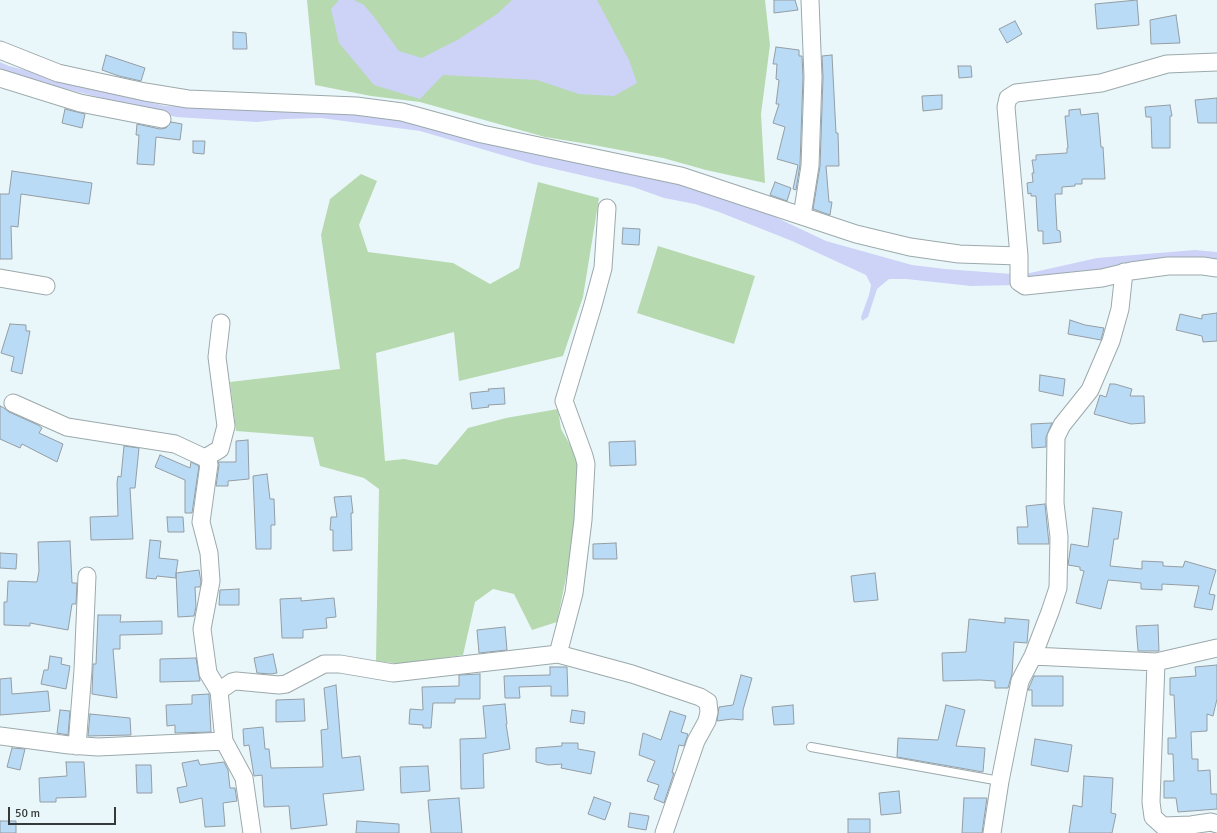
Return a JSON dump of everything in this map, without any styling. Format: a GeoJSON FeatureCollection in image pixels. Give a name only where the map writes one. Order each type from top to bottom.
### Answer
{"type":"FeatureCollection","features":[{"type":"Feature","properties":{"kind":"street"},"geometry":{"type":"LineString","coordinates":[[802,216],[810,166],[813,77],[810,0]]}},
{"type":"Feature","properties":{"kind":"street"},"geometry":{"type":"LineString","coordinates":[[0,50],[58,73],[145,92],[188,99],[356,106],[402,112],[482,134],[681,176],[856,234],[910,247],[959,254],[1019,269]]}},
{"type":"Feature","properties":{"kind":"street"},"geometry":{"type":"LineString","coordinates":[[1217,62],[1167,64],[1101,83],[1016,93],[1008,98],[1006,107],[1019,269],[1025,286],[1102,278],[1124,272],[1168,266],[1203,266],[1217,268]]}},
{"type":"Feature","properties":{"kind":"street"},"geometry":{"type":"LineString","coordinates":[[0,78],[80,103],[162,119]]}},
{"type":"Feature","properties":{"kind":"street"},"geometry":{"type":"LineString","coordinates":[[558,654],[574,593],[583,520],[586,464],[564,401],[603,268],[607,208]]}},
{"type":"Feature","properties":{"kind":"street"},"geometry":{"type":"LineString","coordinates":[[992,833],[1000,781],[1020,681],[1033,656],[1058,588],[1059,537],[1056,503],[1056,437],[1062,425],[1090,390],[1111,341],[1120,309],[1124,272]]}},
{"type":"Feature","properties":{"kind":"street"},"geometry":{"type":"LineString","coordinates":[[0,278],[46,286]]}},
{"type":"Feature","properties":{"kind":"street"},"geometry":{"type":"LineString","coordinates":[[205,458],[220,449],[226,426],[218,357],[221,323]]}},
{"type":"Feature","properties":{"kind":"street"},"geometry":{"type":"LineString","coordinates":[[13,403],[67,427],[175,444],[205,458],[209,464],[201,522],[209,553],[211,581],[202,629],[208,673],[219,691],[224,741],[244,778],[252,833]]}},
{"type":"Feature","properties":{"kind":"street"},"geometry":{"type":"LineString","coordinates":[[77,746],[83,670],[87,576]]}},
{"type":"Feature","properties":{"kind":"street"},"geometry":{"type":"LineString","coordinates":[[1033,656],[1156,662],[1217,648]]}},
{"type":"Feature","properties":{"kind":"street"},"geometry":{"type":"LineString","coordinates":[[219,691],[236,681],[279,685],[286,684],[324,664],[340,664],[393,673],[558,654],[632,674],[700,697],[708,702],[710,712],[707,721],[696,741],[664,833]]}},
{"type":"Feature","properties":{"kind":"street"},"geometry":{"type":"LineString","coordinates":[[1156,662],[1151,802],[1153,817],[1163,826],[1191,825],[1211,822],[1217,824]]}},
{"type":"Feature","properties":{"kind":"street"},"geometry":{"type":"LineString","coordinates":[[0,736],[77,746],[98,747],[224,741]]}},
{"type":"Feature","properties":{"kind":"lane"},"geometry":{"type":"LineString","coordinates":[[811,747],[1000,781]]}},
{"type":"Feature","properties":{"kind":"green space"},"geometry":{"type":"Polygon","coordinates":[[[307,0],[765,0],[770,45],[761,114],[765,183],[706,170],[663,158],[545,137],[420,102],[371,96],[315,85],[307,0]]]}},
{"type":"Feature","properties":{"kind":"green space"},"geometry":{"type":"Polygon","coordinates":[[[361,174],[377,181],[359,225],[368,252],[453,263],[490,284],[519,268],[538,182],[599,198],[583,297],[563,356],[459,381],[454,332],[376,353],[385,461],[404,459],[437,465],[468,428],[506,418],[558,409],[561,429],[577,457],[579,501],[557,622],[532,630],[514,594],[493,589],[475,602],[463,655],[401,664],[376,661],[379,489],[364,478],[320,466],[313,437],[236,431],[230,382],[340,369],[321,235],[330,199],[361,174]]]}},
{"type":"Feature","properties":{"kind":"green space"},"geometry":{"type":"Polygon","coordinates":[[[658,246],[755,276],[734,344],[637,313],[658,246]]]}},
{"type":"Feature","properties":{"kind":"water"},"geometry":{"type":"Polygon","coordinates":[[[339,0],[354,0],[364,5],[399,51],[422,58],[459,39],[497,14],[512,0],[597,0],[629,60],[637,83],[614,96],[579,94],[537,80],[443,75],[420,99],[374,85],[339,43],[331,9],[339,0]]]}},
{"type":"Feature","properties":{"kind":"water"},"geometry":{"type":"Polygon","coordinates":[[[0,62],[9,66],[165,106],[386,116],[658,176],[754,207],[826,241],[912,265],[1012,274],[1030,273],[1097,258],[1195,250],[1217,252],[1217,265],[1018,285],[971,286],[906,279],[889,279],[877,289],[868,317],[862,321],[861,317],[871,285],[866,275],[792,241],[695,204],[664,198],[633,187],[533,164],[420,131],[321,118],[285,119],[257,122],[176,117],[0,72],[0,62]]]}},
{"type":"Feature","properties":{"kind":"building"},"geometry":{"type":"Polygon","coordinates":[[[774,0],[795,0],[798,10],[774,13],[774,0]]]}},
{"type":"Feature","properties":{"kind":"building"},"geometry":{"type":"Polygon","coordinates":[[[1137,0],[1139,25],[1097,29],[1095,4],[1137,0]]]}},
{"type":"Feature","properties":{"kind":"building"},"geometry":{"type":"Polygon","coordinates":[[[1176,15],[1180,43],[1151,44],[1150,20],[1176,15]]]}},
{"type":"Feature","properties":{"kind":"building"},"geometry":{"type":"Polygon","coordinates":[[[1015,21],[1022,34],[1007,43],[999,29],[1015,21]]]}},
{"type":"Feature","properties":{"kind":"building"},"geometry":{"type":"Polygon","coordinates":[[[233,32],[246,33],[247,49],[233,49],[233,32]]]}},
{"type":"Feature","properties":{"kind":"building"},"geometry":{"type":"Polygon","coordinates":[[[776,47],[799,50],[799,56],[802,56],[803,77],[800,165],[796,190],[793,189],[798,165],[777,159],[785,127],[773,123],[779,104],[776,104],[779,80],[776,79],[777,64],[773,64],[776,47]]]}},
{"type":"Feature","properties":{"kind":"building"},"geometry":{"type":"Polygon","coordinates":[[[106,55],[145,68],[141,81],[102,70],[106,55]]]}},
{"type":"Feature","properties":{"kind":"building"},"geometry":{"type":"Polygon","coordinates":[[[832,55],[839,166],[826,166],[829,202],[832,202],[830,215],[813,209],[820,166],[823,77],[822,56],[832,55]]]}},
{"type":"Feature","properties":{"kind":"building"},"geometry":{"type":"Polygon","coordinates":[[[958,66],[971,66],[972,77],[959,78],[958,66]]]}},
{"type":"Feature","properties":{"kind":"building"},"geometry":{"type":"Polygon","coordinates":[[[942,95],[942,109],[923,111],[922,96],[942,95]]]}},
{"type":"Feature","properties":{"kind":"building"},"geometry":{"type":"Polygon","coordinates":[[[1217,98],[1217,123],[1198,123],[1195,100],[1217,98]]]}},
{"type":"Feature","properties":{"kind":"building"},"geometry":{"type":"Polygon","coordinates":[[[1170,105],[1172,116],[1170,116],[1170,148],[1152,148],[1151,117],[1146,117],[1145,107],[1170,105]]]}},
{"type":"Feature","properties":{"kind":"building"},"geometry":{"type":"Polygon","coordinates":[[[65,109],[85,114],[82,128],[62,123],[65,109]]]}},
{"type":"Feature","properties":{"kind":"building"},"geometry":{"type":"Polygon","coordinates":[[[1080,109],[1081,115],[1098,113],[1101,147],[1103,147],[1105,179],[1082,179],[1082,184],[1062,187],[1062,194],[1055,194],[1057,230],[1060,231],[1061,242],[1043,244],[1043,231],[1038,231],[1036,196],[1031,196],[1031,193],[1028,194],[1027,183],[1033,182],[1032,173],[1034,173],[1032,160],[1036,160],[1036,155],[1067,153],[1068,148],[1065,116],[1069,116],[1069,110],[1080,109]]]}},
{"type":"Feature","properties":{"kind":"building"},"geometry":{"type":"Polygon","coordinates":[[[171,122],[182,124],[180,140],[156,137],[154,165],[137,164],[139,135],[136,135],[137,124],[160,129],[166,128],[171,122]]]}},
{"type":"Feature","properties":{"kind":"building"},"geometry":{"type":"Polygon","coordinates":[[[193,141],[205,141],[204,154],[193,153],[193,141]]]}},
{"type":"Feature","properties":{"kind":"building"},"geometry":{"type":"Polygon","coordinates":[[[12,171],[92,183],[89,204],[21,194],[18,227],[11,226],[12,259],[0,259],[0,194],[9,194],[12,171]]]}},
{"type":"Feature","properties":{"kind":"building"},"geometry":{"type":"Polygon","coordinates":[[[775,182],[791,188],[787,201],[770,195],[775,182]]]}},
{"type":"Feature","properties":{"kind":"building"},"geometry":{"type":"Polygon","coordinates":[[[623,228],[640,229],[639,245],[622,244],[623,228]]]}},
{"type":"Feature","properties":{"kind":"building"},"geometry":{"type":"Polygon","coordinates":[[[1217,313],[1217,341],[1203,342],[1202,336],[1176,330],[1180,314],[1202,319],[1202,315],[1217,313]]]}},
{"type":"Feature","properties":{"kind":"building"},"geometry":{"type":"Polygon","coordinates":[[[1070,320],[1085,325],[1104,328],[1101,340],[1068,334],[1070,320]]]}},
{"type":"Feature","properties":{"kind":"building"},"geometry":{"type":"Polygon","coordinates":[[[10,324],[26,325],[26,331],[30,331],[22,374],[11,371],[14,357],[1,353],[10,324]]]}},
{"type":"Feature","properties":{"kind":"building"},"geometry":{"type":"Polygon","coordinates":[[[1040,375],[1065,379],[1063,396],[1039,391],[1040,375]]]}},
{"type":"Feature","properties":{"kind":"building"},"geometry":{"type":"Polygon","coordinates":[[[1110,384],[1132,389],[1130,396],[1144,396],[1145,423],[1131,424],[1094,414],[1100,395],[1106,397],[1110,384]]]}},
{"type":"Feature","properties":{"kind":"building"},"geometry":{"type":"Polygon","coordinates":[[[504,388],[505,404],[488,405],[489,407],[472,409],[470,393],[489,391],[488,389],[504,388]]]}},
{"type":"Feature","properties":{"kind":"building"},"geometry":{"type":"Polygon","coordinates":[[[0,406],[9,412],[38,425],[42,428],[39,433],[63,444],[57,462],[22,444],[20,448],[0,439],[0,406]]]}},
{"type":"Feature","properties":{"kind":"building"},"geometry":{"type":"Polygon","coordinates":[[[1052,423],[1046,437],[1046,447],[1032,448],[1031,424],[1052,423]]]}},
{"type":"Feature","properties":{"kind":"building"},"geometry":{"type":"Polygon","coordinates":[[[248,440],[249,479],[228,481],[228,486],[216,486],[219,465],[218,462],[236,462],[236,441],[248,440]]]}},
{"type":"Feature","properties":{"kind":"building"},"geometry":{"type":"Polygon","coordinates":[[[635,441],[636,465],[610,466],[609,442],[635,441]]]}},
{"type":"Feature","properties":{"kind":"building"},"geometry":{"type":"Polygon","coordinates":[[[124,446],[139,448],[135,488],[130,488],[133,539],[91,540],[90,517],[118,516],[117,483],[118,476],[121,477],[124,446]]]}},
{"type":"Feature","properties":{"kind":"building"},"geometry":{"type":"Polygon","coordinates":[[[160,455],[190,468],[191,462],[199,466],[192,513],[185,513],[185,480],[155,467],[160,455]]]}},
{"type":"Feature","properties":{"kind":"building"},"geometry":{"type":"Polygon","coordinates":[[[267,474],[270,499],[274,499],[275,525],[271,525],[271,549],[256,549],[253,476],[267,474]]]}},
{"type":"Feature","properties":{"kind":"building"},"geometry":{"type":"Polygon","coordinates":[[[351,496],[353,513],[351,513],[352,550],[333,551],[333,530],[330,530],[331,517],[337,517],[334,497],[351,496]]]}},
{"type":"Feature","properties":{"kind":"building"},"geometry":{"type":"Polygon","coordinates":[[[1045,504],[1049,544],[1018,544],[1017,527],[1028,527],[1026,506],[1045,504]]]}},
{"type":"Feature","properties":{"kind":"building"},"geometry":{"type":"Polygon","coordinates":[[[1093,508],[1122,512],[1118,539],[1114,539],[1110,566],[1142,569],[1142,561],[1163,562],[1163,566],[1183,567],[1185,561],[1216,570],[1209,594],[1215,595],[1212,610],[1194,607],[1199,586],[1162,584],[1162,590],[1141,589],[1141,583],[1108,580],[1101,609],[1076,603],[1084,571],[1080,570],[1080,567],[1068,565],[1071,544],[1088,547],[1093,508]]]}},
{"type":"Feature","properties":{"kind":"building"},"geometry":{"type":"Polygon","coordinates":[[[167,517],[183,517],[184,532],[168,532],[167,517]]]}},
{"type":"Feature","properties":{"kind":"building"},"geometry":{"type":"Polygon","coordinates":[[[150,540],[161,541],[159,558],[178,560],[176,578],[157,576],[156,579],[146,578],[150,540]]]}},
{"type":"Feature","properties":{"kind":"building"},"geometry":{"type":"Polygon","coordinates":[[[70,541],[72,583],[77,583],[76,604],[72,604],[68,630],[30,623],[30,626],[4,625],[4,602],[7,602],[8,581],[37,582],[39,571],[38,542],[70,541]]]}},
{"type":"Feature","properties":{"kind":"building"},"geometry":{"type":"Polygon","coordinates":[[[616,543],[617,559],[593,559],[593,544],[616,543]]]}},
{"type":"Feature","properties":{"kind":"building"},"geometry":{"type":"Polygon","coordinates":[[[0,553],[17,554],[16,569],[0,568],[0,553]]]}},
{"type":"Feature","properties":{"kind":"building"},"geometry":{"type":"Polygon","coordinates":[[[199,570],[201,582],[200,587],[195,587],[196,607],[194,616],[178,617],[176,573],[199,570]]]}},
{"type":"Feature","properties":{"kind":"building"},"geometry":{"type":"Polygon","coordinates":[[[875,573],[878,600],[854,602],[851,576],[875,573]]]}},
{"type":"Feature","properties":{"kind":"building"},"geometry":{"type":"Polygon","coordinates":[[[239,589],[239,605],[219,605],[220,590],[239,589]]]}},
{"type":"Feature","properties":{"kind":"building"},"geometry":{"type":"Polygon","coordinates":[[[301,598],[301,601],[334,598],[336,617],[326,618],[327,628],[303,630],[303,638],[282,638],[280,599],[301,598]]]}},
{"type":"Feature","properties":{"kind":"building"},"geometry":{"type":"Polygon","coordinates":[[[98,615],[121,615],[120,622],[162,621],[162,634],[120,635],[120,649],[113,649],[117,698],[92,694],[93,664],[96,664],[98,615]]]}},
{"type":"Feature","properties":{"kind":"building"},"geometry":{"type":"Polygon","coordinates":[[[1005,618],[1029,620],[1027,643],[1014,642],[1012,674],[1008,688],[995,688],[995,681],[943,681],[942,653],[966,652],[969,619],[1005,623],[1005,618]]]}},
{"type":"Feature","properties":{"kind":"building"},"geometry":{"type":"Polygon","coordinates":[[[1158,625],[1159,651],[1138,651],[1136,626],[1158,625]]]}},
{"type":"Feature","properties":{"kind":"building"},"geometry":{"type":"Polygon","coordinates":[[[505,627],[507,650],[479,653],[477,630],[505,627]]]}},
{"type":"Feature","properties":{"kind":"building"},"geometry":{"type":"Polygon","coordinates":[[[273,654],[277,673],[257,673],[254,658],[273,654]]]}},
{"type":"Feature","properties":{"kind":"building"},"geometry":{"type":"Polygon","coordinates":[[[50,656],[62,658],[61,664],[70,666],[66,689],[41,684],[44,670],[48,670],[50,656]]]}},
{"type":"Feature","properties":{"kind":"building"},"geometry":{"type":"Polygon","coordinates":[[[196,658],[200,681],[160,682],[160,659],[196,658]]]}},
{"type":"Feature","properties":{"kind":"building"},"geometry":{"type":"Polygon","coordinates":[[[1217,665],[1217,699],[1213,716],[1207,714],[1207,731],[1191,732],[1192,759],[1198,759],[1198,771],[1210,770],[1211,794],[1217,794],[1217,809],[1178,812],[1176,798],[1164,798],[1164,781],[1174,781],[1173,754],[1168,754],[1168,738],[1176,738],[1174,695],[1170,695],[1170,678],[1196,676],[1195,667],[1217,665]]]}},
{"type":"Feature","properties":{"kind":"building"},"geometry":{"type":"Polygon","coordinates":[[[550,667],[567,667],[568,696],[551,696],[551,686],[519,687],[520,698],[505,698],[504,676],[550,675],[550,667]]]}},
{"type":"Feature","properties":{"kind":"building"},"geometry":{"type":"Polygon","coordinates":[[[480,674],[480,699],[455,699],[455,703],[433,703],[431,728],[423,728],[423,725],[409,724],[410,709],[423,710],[422,687],[459,686],[459,675],[480,674]]]}},
{"type":"Feature","properties":{"kind":"building"},"geometry":{"type":"Polygon","coordinates":[[[741,675],[752,678],[743,710],[743,720],[732,719],[717,721],[719,707],[733,705],[741,675]]]}},
{"type":"Feature","properties":{"kind":"building"},"geometry":{"type":"Polygon","coordinates":[[[1034,676],[1063,676],[1063,706],[1032,706],[1032,690],[1028,690],[1034,676]]]}},
{"type":"Feature","properties":{"kind":"building"},"geometry":{"type":"Polygon","coordinates":[[[11,678],[12,694],[48,691],[50,711],[0,715],[0,679],[11,678]]]}},
{"type":"Feature","properties":{"kind":"building"},"geometry":{"type":"Polygon","coordinates":[[[336,685],[342,758],[360,756],[364,790],[323,794],[327,825],[291,829],[289,806],[264,807],[262,775],[254,776],[249,745],[244,746],[243,729],[263,727],[265,749],[269,749],[271,768],[323,767],[321,730],[328,729],[324,688],[336,685]]]}},
{"type":"Feature","properties":{"kind":"building"},"geometry":{"type":"Polygon","coordinates":[[[209,694],[211,732],[175,733],[175,725],[167,726],[166,705],[192,704],[192,695],[209,694]]]}},
{"type":"Feature","properties":{"kind":"building"},"geometry":{"type":"Polygon","coordinates":[[[304,699],[305,721],[276,722],[276,700],[304,699]]]}},
{"type":"Feature","properties":{"kind":"building"},"geometry":{"type":"Polygon","coordinates":[[[505,704],[506,724],[510,749],[483,754],[484,788],[461,789],[460,739],[486,738],[483,706],[505,704]]]}},
{"type":"Feature","properties":{"kind":"building"},"geometry":{"type":"Polygon","coordinates":[[[793,705],[794,724],[774,725],[772,707],[793,705]]]}},
{"type":"Feature","properties":{"kind":"building"},"geometry":{"type":"Polygon","coordinates":[[[946,705],[965,710],[956,746],[985,748],[983,772],[897,757],[898,738],[938,740],[946,705]]]}},
{"type":"Feature","properties":{"kind":"building"},"geometry":{"type":"Polygon","coordinates":[[[60,710],[70,711],[68,735],[57,733],[60,710]]]}},
{"type":"Feature","properties":{"kind":"building"},"geometry":{"type":"Polygon","coordinates":[[[572,710],[585,712],[584,724],[570,722],[572,710]]]}},
{"type":"Feature","properties":{"kind":"building"},"geometry":{"type":"Polygon","coordinates":[[[670,711],[686,716],[681,732],[688,734],[684,746],[679,745],[672,773],[674,773],[664,803],[654,799],[659,785],[647,781],[655,761],[639,755],[643,733],[661,740],[670,711]]]}},
{"type":"Feature","properties":{"kind":"building"},"geometry":{"type":"Polygon","coordinates":[[[90,714],[130,718],[131,735],[88,736],[90,714]]]}},
{"type":"Feature","properties":{"kind":"building"},"geometry":{"type":"Polygon","coordinates":[[[1035,739],[1072,745],[1068,772],[1031,765],[1035,739]]]}},
{"type":"Feature","properties":{"kind":"building"},"geometry":{"type":"Polygon","coordinates":[[[562,743],[578,743],[578,749],[595,752],[591,774],[561,768],[562,764],[548,765],[536,762],[536,748],[562,746],[562,743]]]}},
{"type":"Feature","properties":{"kind":"building"},"geometry":{"type":"Polygon","coordinates":[[[12,748],[25,749],[20,770],[7,767],[12,748]]]}},
{"type":"Feature","properties":{"kind":"building"},"geometry":{"type":"Polygon","coordinates":[[[198,760],[200,765],[224,762],[228,770],[230,788],[235,788],[237,801],[223,803],[225,826],[205,827],[202,798],[180,803],[177,788],[187,786],[182,763],[198,760]]]}},
{"type":"Feature","properties":{"kind":"building"},"geometry":{"type":"Polygon","coordinates":[[[66,762],[84,762],[86,797],[56,798],[56,802],[40,802],[39,778],[67,776],[66,762]]]}},
{"type":"Feature","properties":{"kind":"building"},"geometry":{"type":"Polygon","coordinates":[[[136,765],[151,765],[152,793],[137,793],[136,765]]]}},
{"type":"Feature","properties":{"kind":"building"},"geometry":{"type":"Polygon","coordinates":[[[428,766],[430,791],[401,793],[400,767],[428,766]]]}},
{"type":"Feature","properties":{"kind":"building"},"geometry":{"type":"Polygon","coordinates":[[[1084,776],[1113,778],[1111,813],[1116,814],[1112,833],[1069,833],[1073,805],[1082,807],[1084,776]]]}},
{"type":"Feature","properties":{"kind":"building"},"geometry":{"type":"Polygon","coordinates":[[[899,791],[901,813],[881,815],[879,793],[899,791]]]}},
{"type":"Feature","properties":{"kind":"building"},"geometry":{"type":"Polygon","coordinates":[[[594,797],[611,803],[605,820],[588,814],[594,797]]]}},
{"type":"Feature","properties":{"kind":"building"},"geometry":{"type":"Polygon","coordinates":[[[459,798],[462,833],[431,833],[428,800],[459,798]]]}},
{"type":"Feature","properties":{"kind":"building"},"geometry":{"type":"Polygon","coordinates":[[[964,798],[987,798],[982,833],[962,833],[964,798]]]}},
{"type":"Feature","properties":{"kind":"building"},"geometry":{"type":"Polygon","coordinates":[[[630,813],[649,816],[646,830],[628,827],[630,813]]]}},
{"type":"Feature","properties":{"kind":"building"},"geometry":{"type":"Polygon","coordinates":[[[848,819],[870,819],[870,833],[848,833],[848,819]]]}},
{"type":"Feature","properties":{"kind":"building"},"geometry":{"type":"Polygon","coordinates":[[[0,821],[16,821],[16,833],[0,833],[0,821]]]}},
{"type":"Feature","properties":{"kind":"building"},"geometry":{"type":"Polygon","coordinates":[[[357,821],[399,824],[399,833],[356,833],[357,821]]]}}]}
